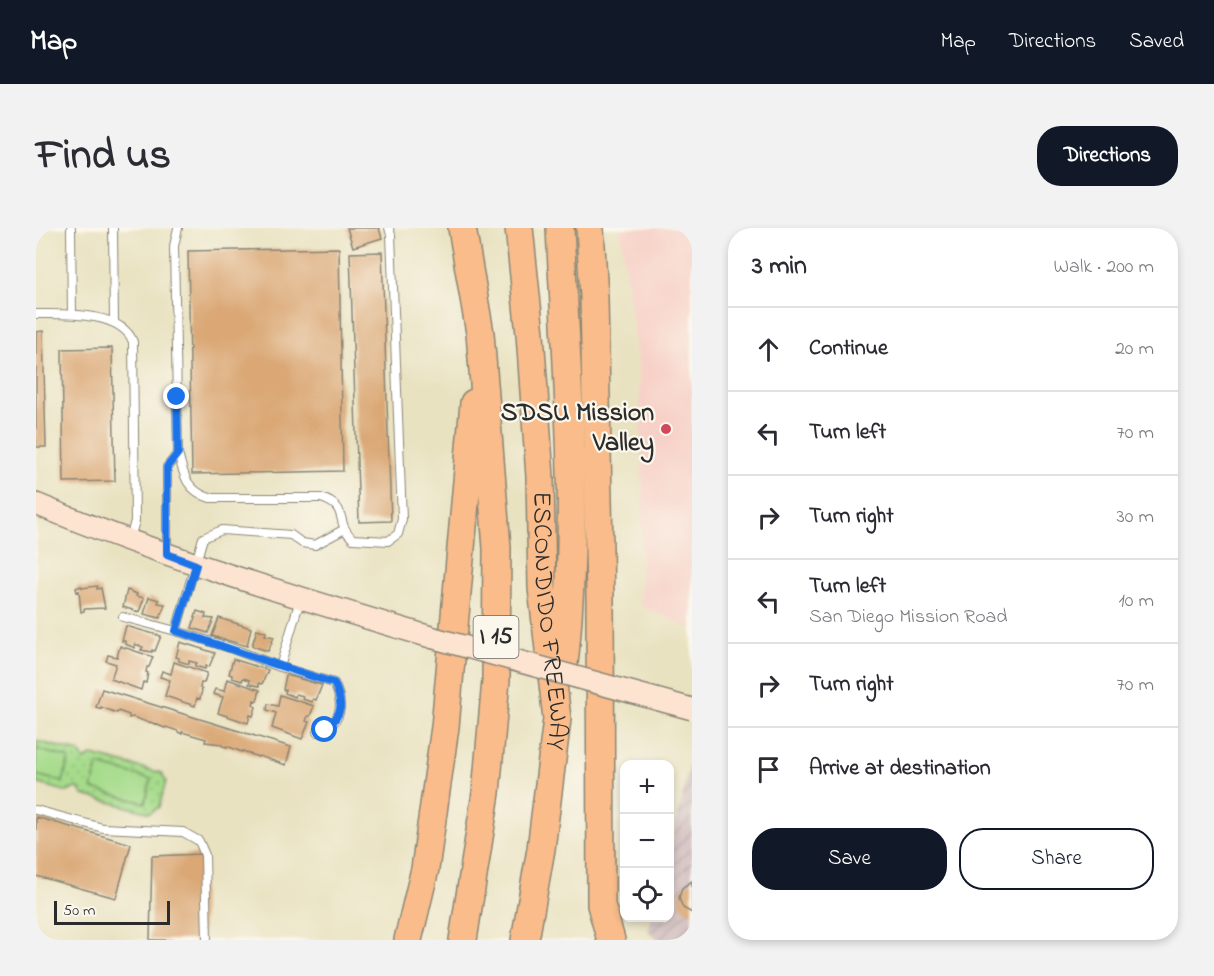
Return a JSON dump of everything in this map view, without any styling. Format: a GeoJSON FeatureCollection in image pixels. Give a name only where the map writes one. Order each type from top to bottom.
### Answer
{"type":"FeatureCollection","features":[{"type":"Feature","properties":{"kind":"highway","name":"ESCONDIDO FREEWAY"},"geometry":{"type":"LineString","coordinates":[[462,228],[480,333],[497,548],[496,680],[486,793],[463,940]]}},
{"type":"Feature","properties":{"kind":"highway","name":"ESCONDIDO FREEWAY"},"geometry":{"type":"LineString","coordinates":[[519,228],[530,334],[539,465],[542,588],[557,719],[542,849],[525,940]]}},
{"type":"Feature","properties":{"kind":"highway"},"geometry":{"type":"LineString","coordinates":[[557,719],[569,621],[570,494],[560,228]]}},
{"type":"Feature","properties":{"kind":"highway"},"geometry":{"type":"LineString","coordinates":[[590,228],[594,298],[599,576],[601,905],[611,940]]}},
{"type":"Feature","properties":{"kind":"highway"},"geometry":{"type":"LineString","coordinates":[[408,940],[425,869],[445,727],[480,333]]}},
{"type":"Feature","properties":{"kind":"main road"},"geometry":{"type":"LineString","coordinates":[[36,504],[196,565],[301,598],[434,638],[692,710]]}},
{"type":"Feature","properties":{"kind":"lane"},"geometry":{"type":"LineString","coordinates":[[71,228],[72,314]]}},
{"type":"Feature","properties":{"kind":"lane"},"geometry":{"type":"LineString","coordinates":[[113,228],[114,322]]}},
{"type":"Feature","properties":{"kind":"lane"},"geometry":{"type":"LineString","coordinates":[[178,228],[174,246],[178,453],[189,486],[197,494],[210,498],[321,498],[334,502],[340,510],[343,530],[353,539],[388,541],[398,534],[402,519],[389,228]]}},
{"type":"Feature","properties":{"kind":"lane"},"geometry":{"type":"LineString","coordinates":[[36,314],[72,314],[114,322],[125,329],[133,342],[135,521],[130,540]]}},
{"type":"Feature","properties":{"kind":"lane"},"geometry":{"type":"LineString","coordinates":[[167,554],[167,467],[178,453]]}},
{"type":"Feature","properties":{"kind":"lane"},"geometry":{"type":"LineString","coordinates":[[176,631],[203,538],[222,530],[291,536],[302,543],[315,545],[343,530]]}},
{"type":"Feature","properties":{"kind":"lane"},"geometry":{"type":"LineString","coordinates":[[280,667],[301,598]]}},
{"type":"Feature","properties":{"kind":"lane"},"geometry":{"type":"LineString","coordinates":[[123,617],[228,647],[280,667],[334,683],[341,707],[337,719],[325,730],[317,732]]}},
{"type":"Feature","properties":{"kind":"lane"},"geometry":{"type":"LineString","coordinates":[[36,810],[103,828],[183,832],[199,841],[205,855],[207,940]]}},
{"type":"Feature","properties":{"kind":"shaded area","name":"SDSU Mission Valley"},"geometry":{"type":"Polygon","coordinates":[[[620,228],[692,228],[692,629],[640,605],[643,493],[638,365],[620,228]]]}},
{"type":"Feature","properties":{"kind":"shaded area"},"geometry":{"type":"Polygon","coordinates":[[[692,766],[692,940],[660,940],[648,931],[651,922],[674,922],[674,833],[689,767],[692,766]]]}},
{"type":"Feature","properties":{"kind":"green space"},"geometry":{"type":"Polygon","coordinates":[[[36,741],[79,752],[84,760],[93,755],[161,773],[166,781],[159,807],[150,813],[83,795],[77,787],[68,792],[36,783],[36,741]]]}},
{"type":"Feature","properties":{"kind":"green space"},"geometry":{"type":"Polygon","coordinates":[[[36,749],[69,758],[63,782],[36,775],[36,749]]]}},
{"type":"Feature","properties":{"kind":"green space"},"geometry":{"type":"Polygon","coordinates":[[[98,765],[151,779],[145,803],[92,789],[98,765]]]}},
{"type":"Feature","properties":{"kind":"building"},"geometry":{"type":"Polygon","coordinates":[[[347,228],[379,228],[382,238],[353,247],[347,228]]]}},
{"type":"Feature","properties":{"kind":"building"},"geometry":{"type":"Polygon","coordinates":[[[339,248],[343,471],[192,474],[188,251],[339,248]]]}},
{"type":"Feature","properties":{"kind":"building"},"geometry":{"type":"Polygon","coordinates":[[[382,252],[391,521],[359,522],[350,253],[382,252]]]}},
{"type":"Feature","properties":{"kind":"building"},"geometry":{"type":"Polygon","coordinates":[[[43,331],[46,447],[36,447],[36,332],[43,331]]]}},
{"type":"Feature","properties":{"kind":"building"},"geometry":{"type":"Polygon","coordinates":[[[112,348],[115,481],[64,482],[62,349],[112,348]]]}},
{"type":"Feature","properties":{"kind":"building"},"geometry":{"type":"Polygon","coordinates":[[[81,586],[82,588],[97,586],[97,589],[101,588],[105,608],[84,609],[81,612],[79,591],[77,592],[76,588],[81,586]]]}},
{"type":"Feature","properties":{"kind":"building"},"geometry":{"type":"Polygon","coordinates":[[[127,590],[144,598],[139,612],[123,607],[127,590]]]}},
{"type":"Feature","properties":{"kind":"building"},"geometry":{"type":"Polygon","coordinates":[[[149,597],[159,600],[158,603],[165,604],[160,618],[144,614],[149,597]]]}},
{"type":"Feature","properties":{"kind":"building"},"geometry":{"type":"Polygon","coordinates":[[[197,611],[206,614],[205,618],[214,619],[208,633],[192,628],[197,611]]]}},
{"type":"Feature","properties":{"kind":"building"},"geometry":{"type":"Polygon","coordinates":[[[219,618],[251,628],[247,646],[212,636],[219,618]]]}},
{"type":"Feature","properties":{"kind":"building"},"geometry":{"type":"Polygon","coordinates":[[[126,626],[161,636],[155,651],[141,650],[143,647],[135,644],[135,648],[125,644],[125,641],[122,641],[126,626]]]}},
{"type":"Feature","properties":{"kind":"building"},"geometry":{"type":"Polygon","coordinates":[[[257,629],[266,632],[265,635],[274,637],[268,651],[252,646],[257,629]]]}},
{"type":"Feature","properties":{"kind":"building"},"geometry":{"type":"Polygon","coordinates":[[[180,642],[215,653],[209,667],[206,666],[205,669],[195,666],[197,663],[189,661],[189,664],[179,661],[176,657],[180,642]]]}},
{"type":"Feature","properties":{"kind":"building"},"geometry":{"type":"Polygon","coordinates":[[[120,646],[153,657],[147,667],[146,683],[143,682],[141,690],[111,679],[116,664],[106,661],[108,655],[117,657],[120,646]]]}},
{"type":"Feature","properties":{"kind":"building"},"geometry":{"type":"Polygon","coordinates":[[[233,659],[268,670],[262,684],[259,683],[259,686],[249,684],[250,680],[243,678],[242,681],[232,678],[229,674],[233,659]]]}},
{"type":"Feature","properties":{"kind":"building"},"geometry":{"type":"Polygon","coordinates":[[[174,662],[207,673],[204,683],[201,683],[200,699],[197,698],[195,706],[165,696],[170,680],[160,677],[162,671],[171,674],[174,662]]]}},
{"type":"Feature","properties":{"kind":"building"},"geometry":{"type":"Polygon","coordinates":[[[286,675],[322,685],[316,700],[313,699],[312,702],[302,699],[303,696],[296,694],[295,697],[285,693],[286,690],[283,690],[286,675]]]}},
{"type":"Feature","properties":{"kind":"building"},"geometry":{"type":"Polygon","coordinates":[[[227,679],[260,690],[257,701],[254,700],[253,705],[256,707],[253,716],[250,715],[248,723],[218,713],[223,697],[213,694],[215,689],[224,691],[227,679]]]}},
{"type":"Feature","properties":{"kind":"building"},"geometry":{"type":"Polygon","coordinates":[[[102,689],[291,747],[286,765],[222,746],[222,744],[205,742],[206,739],[182,732],[182,734],[150,722],[129,718],[129,715],[118,711],[117,713],[96,707],[102,689]]]}},
{"type":"Feature","properties":{"kind":"building"},"geometry":{"type":"Polygon","coordinates":[[[280,695],[314,706],[306,721],[309,722],[302,739],[272,728],[276,713],[267,710],[268,704],[278,706],[280,695]]]}},
{"type":"Feature","properties":{"kind":"building"},"geometry":{"type":"Polygon","coordinates":[[[36,817],[131,844],[116,898],[36,876],[36,817]]]}},
{"type":"Feature","properties":{"kind":"building"},"geometry":{"type":"Polygon","coordinates":[[[203,854],[203,940],[150,940],[152,856],[203,854]]]}},
{"type":"Feature","properties":{"kind":"building"},"geometry":{"type":"Polygon","coordinates":[[[692,881],[692,913],[683,908],[679,898],[682,888],[692,881]]]}},
{"type":"Feature","properties":{"kind":"place","name":"SDSU Mission Valley"},"geometry":{"type":"Point","coordinates":[666,429]}},
{"type":"Feature","properties":{"kind":"route"},"geometry":{"type":"LineString","coordinates":[[177,397],[178,453],[167,467],[167,554],[196,565],[176,631],[334,683],[341,707],[337,719],[325,730]]}}]}
